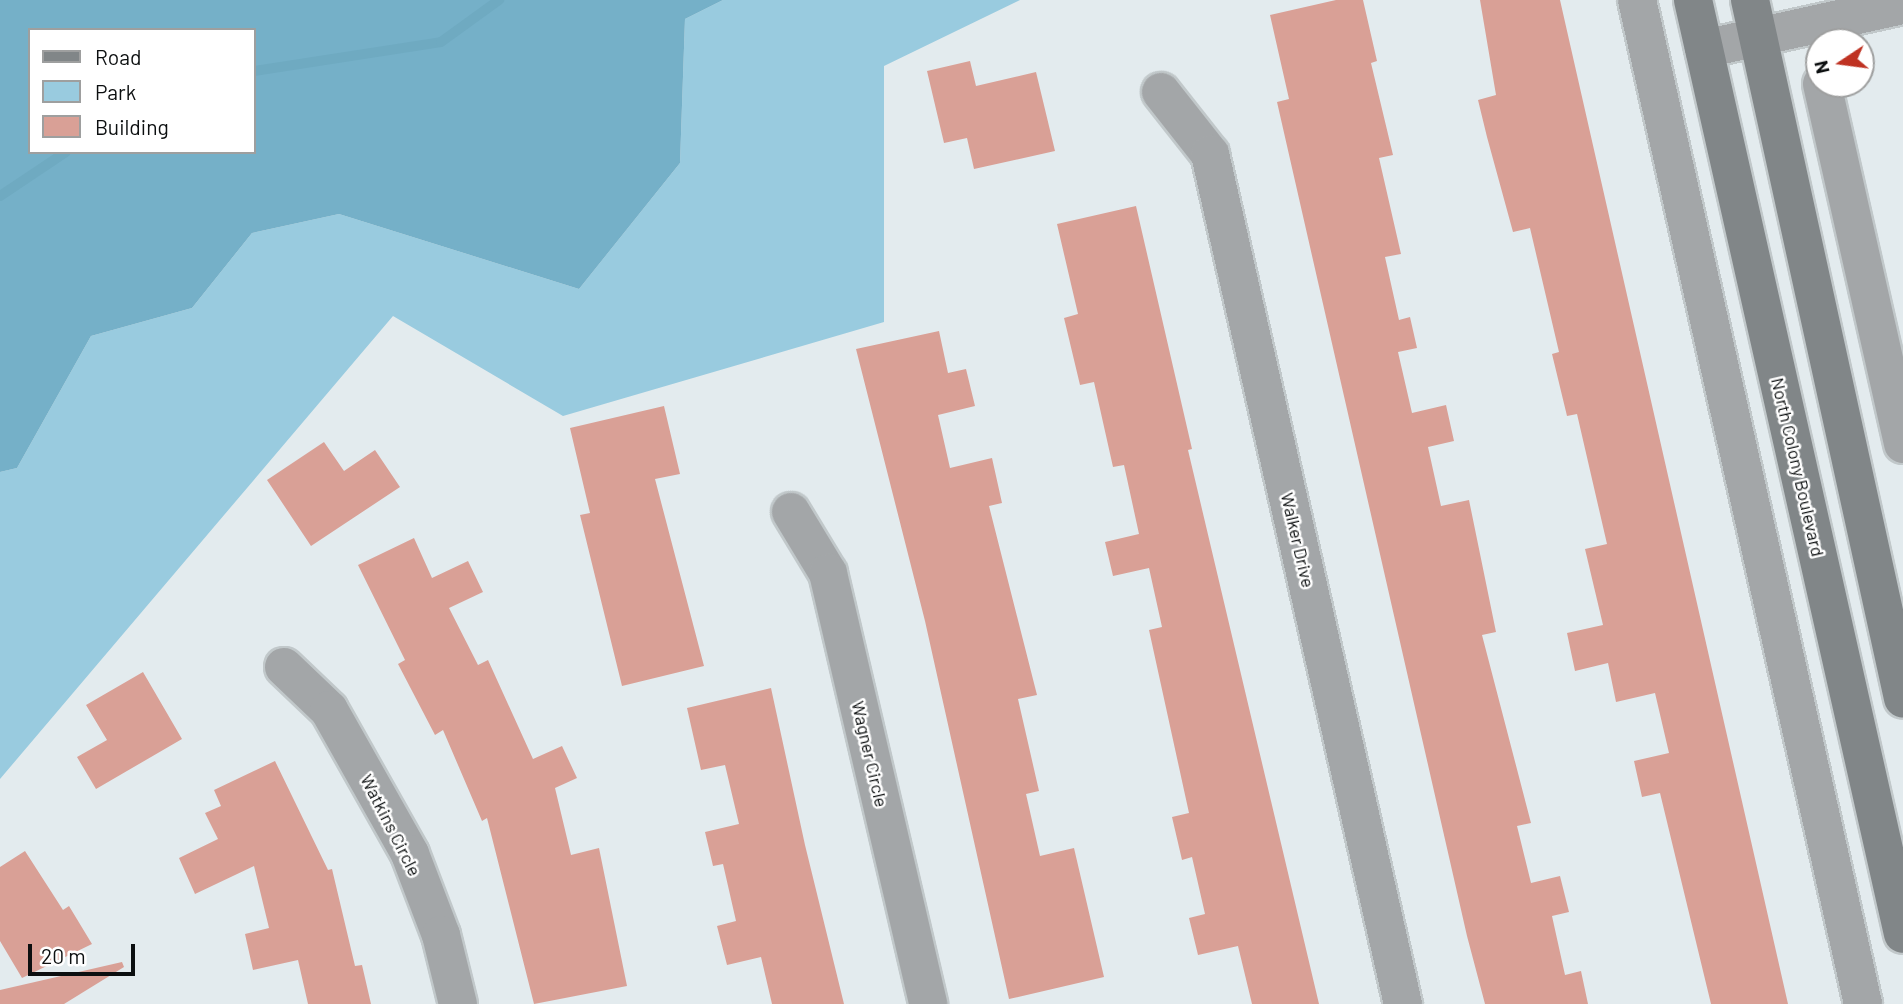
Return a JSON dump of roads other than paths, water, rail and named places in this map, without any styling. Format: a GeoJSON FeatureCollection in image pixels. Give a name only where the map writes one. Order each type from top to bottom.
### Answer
{"type":"FeatureCollection","features":[{"type":"Feature","properties":{"kind":"main road","name":"North Colony Boulevard"},"geometry":{"type":"LineString","coordinates":[[1693,0],[1903,934]]}},
{"type":"Feature","properties":{"kind":"main road"},"geometry":{"type":"LineString","coordinates":[[1750,0],[1903,698]]}},
{"type":"Feature","properties":{"kind":"street"},"geometry":{"type":"LineString","coordinates":[[1637,0],[1863,1004]]}},
{"type":"Feature","properties":{"kind":"street"},"geometry":{"type":"LineString","coordinates":[[1704,49],[1903,5]]}},
{"type":"Feature","properties":{"kind":"street","name":"Walker Drive"},"geometry":{"type":"LineString","coordinates":[[1161,92],[1210,154],[1403,1004]]}},
{"type":"Feature","properties":{"kind":"street"},"geometry":{"type":"LineString","coordinates":[[1825,98],[1903,444]]}},
{"type":"Feature","properties":{"kind":"street","name":"Wagner Circle"},"geometry":{"type":"LineString","coordinates":[[791,512],[828,573],[928,1004]]}},
{"type":"Feature","properties":{"kind":"street","name":"Watkins Circle"},"geometry":{"type":"LineString","coordinates":[[284,667],[329,710],[410,854],[440,935],[458,1004]]}},
{"type":"Feature","properties":{"kind":"waterway"},"geometry":{"type":"LineString","coordinates":[[256,71],[441,42],[499,0]]}},
{"type":"Feature","properties":{"kind":"waterway"},"geometry":{"type":"LineString","coordinates":[[0,196],[63,154]]}}]}
